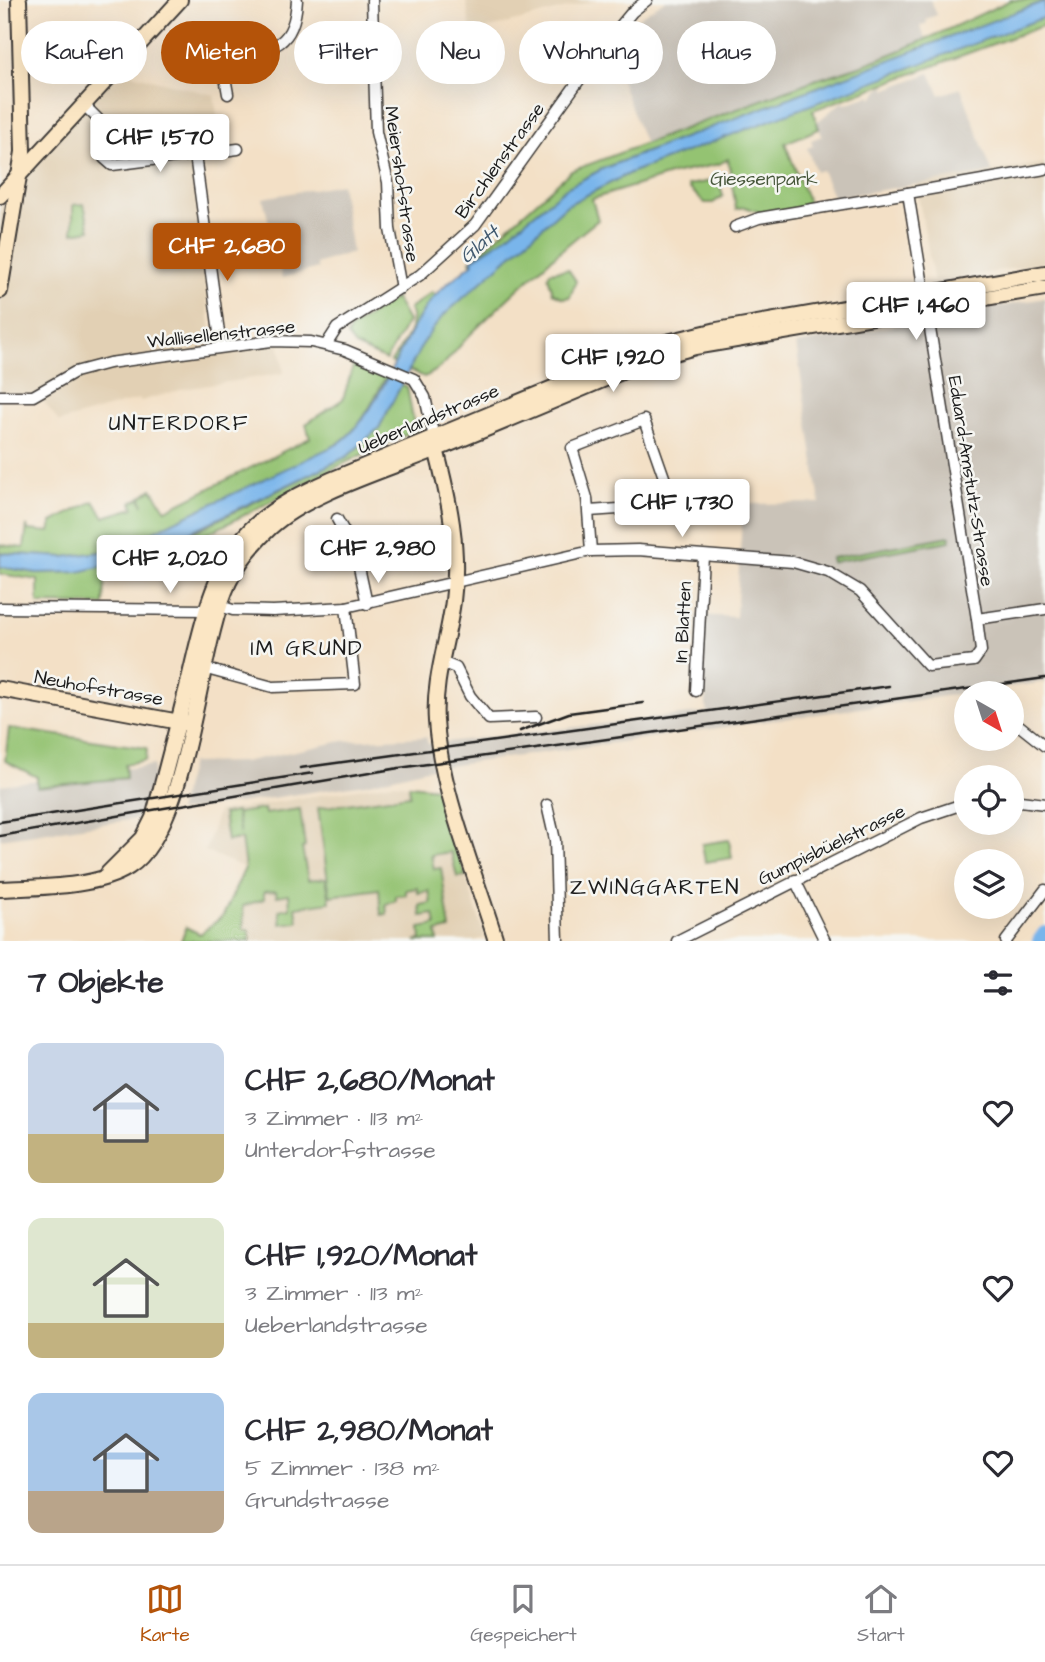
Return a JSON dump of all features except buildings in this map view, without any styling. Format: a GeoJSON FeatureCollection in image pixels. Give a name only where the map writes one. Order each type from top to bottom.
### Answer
{"type":"FeatureCollection","features":[{"type":"Feature","properties":{"kind":"main road"},"geometry":{"type":"LineString","coordinates":[[0,287],[20,175],[23,121],[19,0]]}},
{"type":"Feature","properties":{"kind":"main road"},"geometry":{"type":"LineString","coordinates":[[0,196],[180,0]]}},
{"type":"Feature","properties":{"kind":"main road"},"geometry":{"type":"LineString","coordinates":[[23,121],[38,134],[57,134]]}},
{"type":"Feature","properties":{"kind":"main road","name":"Ueberlandstrasse"},"geometry":{"type":"LineString","coordinates":[[184,723],[209,609],[242,558],[273,525],[348,485],[435,443],[673,353],[1045,273]]}},
{"type":"Feature","properties":{"kind":"main road","name":"Ueberlandstrasse"},"geometry":{"type":"LineString","coordinates":[[924,301],[1045,288]]}},
{"type":"Feature","properties":{"kind":"main road"},"geometry":{"type":"LineString","coordinates":[[435,443],[453,531],[455,582],[441,662],[436,720],[442,759],[496,941]]}},
{"type":"Feature","properties":{"kind":"main road","name":"Ueberlandstrasse"},"geometry":{"type":"LineString","coordinates":[[0,889],[60,885],[104,876],[132,850],[148,828],[203,668],[209,609]]}},
{"type":"Feature","properties":{"kind":"main road","name":"Neuhofstrasse"},"geometry":{"type":"LineString","coordinates":[[0,689],[184,723]]}},
{"type":"Feature","properties":{"kind":"street"},"geometry":{"type":"LineString","coordinates":[[228,94],[221,55],[270,48],[288,39],[296,22],[297,0]]}},
{"type":"Feature","properties":{"kind":"street","name":"Meiershofstrasse"},"geometry":{"type":"LineString","coordinates":[[372,0],[373,96],[377,138],[388,181],[392,241],[401,288]]}},
{"type":"Feature","properties":{"kind":"street","name":"Birchlenstrasse"},"geometry":{"type":"LineString","coordinates":[[326,345],[337,328],[401,288],[453,247],[486,212],[603,47],[632,12],[647,0]]}},
{"type":"Feature","properties":{"kind":"street"},"geometry":{"type":"LineString","coordinates":[[83,104],[97,119],[107,163],[238,149]]}},
{"type":"Feature","properties":{"kind":"street"},"geometry":{"type":"LineString","coordinates":[[195,155],[221,347]]}},
{"type":"Feature","properties":{"kind":"street"},"geometry":{"type":"LineString","coordinates":[[735,227],[759,218],[1045,169]]}},
{"type":"Feature","properties":{"kind":"street","name":"Eduard-Amstutz-Strasse"},"geometry":{"type":"LineString","coordinates":[[704,556],[793,562],[823,570],[860,590],[887,617],[922,662],[933,667],[978,658],[981,651],[977,619],[908,193]]}},
{"type":"Feature","properties":{"kind":"street","name":"Wallisellenstrasse"},"geometry":{"type":"LineString","coordinates":[[0,396],[33,396],[75,372],[102,364],[281,341],[326,345],[410,376],[423,392],[435,443]]}},
{"type":"Feature","properties":{"kind":"street"},"geometry":{"type":"LineString","coordinates":[[589,511],[663,506],[670,503],[673,495],[644,419],[572,448],[585,485],[591,551]]}},
{"type":"Feature","properties":{"kind":"street"},"geometry":{"type":"LineString","coordinates":[[337,519],[356,553],[367,604]]}},
{"type":"Feature","properties":{"kind":"street"},"geometry":{"type":"LineString","coordinates":[[0,608],[306,610],[367,604],[591,551],[638,550],[704,556]]}},
{"type":"Feature","properties":{"kind":"street","name":"In Blatten"},"geometry":{"type":"LineString","coordinates":[[696,691],[704,556]]}},
{"type":"Feature","properties":{"kind":"street"},"geometry":{"type":"LineString","coordinates":[[203,668],[273,687],[355,684],[346,607]]}},
{"type":"Feature","properties":{"kind":"street"},"geometry":{"type":"LineString","coordinates":[[977,619],[1045,610]]}},
{"type":"Feature","properties":{"kind":"street"},"geometry":{"type":"LineString","coordinates":[[441,662],[456,668],[470,696],[489,719],[536,718]]}},
{"type":"Feature","properties":{"kind":"street"},"geometry":{"type":"LineString","coordinates":[[1024,729],[1045,746]]}},
{"type":"Feature","properties":{"kind":"street"},"geometry":{"type":"LineString","coordinates":[[1024,801],[1045,804]]}},
{"type":"Feature","properties":{"kind":"street"},"geometry":{"type":"LineString","coordinates":[[547,806],[555,840],[558,941]]}},
{"type":"Feature","properties":{"kind":"street","name":"Gumpisbüelstrasse"},"geometry":{"type":"LineString","coordinates":[[677,941],[921,818],[954,807]]}},
{"type":"Feature","properties":{"kind":"street"},"geometry":{"type":"LineString","coordinates":[[795,880],[825,941]]}},
{"type":"Feature","properties":{"kind":"street"},"geometry":{"type":"LineString","coordinates":[[1006,941],[1045,890]]}},
{"type":"Feature","properties":{"kind":"shaded area"},"geometry":{"type":"Polygon","coordinates":[[[466,0],[597,0],[505,24],[505,21],[469,21],[466,0]]]}},
{"type":"Feature","properties":{"kind":"shaded area"},"geometry":{"type":"Polygon","coordinates":[[[666,0],[930,0],[937,15],[926,19],[927,23],[920,26],[926,40],[645,145],[623,84],[663,84],[663,21],[635,21],[666,0]]]}},
{"type":"Feature","properties":{"kind":"shaded area"},"geometry":{"type":"Polygon","coordinates":[[[930,73],[940,95],[961,88],[992,172],[833,198],[822,170],[816,172],[807,148],[813,146],[811,140],[822,136],[817,122],[842,102],[846,104],[870,95],[872,98],[884,85],[887,89],[930,73]]]}},
{"type":"Feature","properties":{"kind":"shaded area"},"geometry":{"type":"Polygon","coordinates":[[[147,78],[161,81],[161,84],[214,95],[222,147],[190,152],[213,350],[279,342],[284,373],[184,389],[59,422],[38,394],[0,396],[0,196],[104,84],[147,84],[147,78]]]}},
{"type":"Feature","properties":{"kind":"shaded area"},"geometry":{"type":"Polygon","coordinates":[[[1045,163],[1045,263],[934,282],[916,184],[1045,163]]]}},
{"type":"Feature","properties":{"kind":"shaded area"},"geometry":{"type":"Polygon","coordinates":[[[341,184],[352,252],[316,264],[318,268],[282,278],[263,198],[341,184]]]}},
{"type":"Feature","properties":{"kind":"shaded area"},"geometry":{"type":"Polygon","coordinates":[[[1045,298],[1045,682],[1024,685],[1024,681],[954,681],[954,695],[426,769],[365,784],[178,812],[191,763],[243,762],[343,741],[426,737],[428,744],[707,712],[696,615],[736,617],[743,504],[820,503],[796,344],[1045,298]]]}},
{"type":"Feature","properties":{"kind":"shaded area"},"geometry":{"type":"Polygon","coordinates":[[[154,765],[152,785],[142,818],[0,839],[0,785],[154,765]]]}},
{"type":"Feature","properties":{"kind":"shaded area"},"geometry":{"type":"Polygon","coordinates":[[[392,783],[437,788],[485,937],[475,941],[181,941],[186,927],[200,934],[223,916],[245,868],[205,851],[218,812],[392,783]]]}},
{"type":"Feature","properties":{"kind":"green space","name":"Giessenpark"},"geometry":{"type":"Polygon","coordinates":[[[1011,0],[1045,0],[1045,25],[813,110],[819,129],[785,143],[810,206],[767,215],[745,207],[736,209],[728,159],[719,164],[673,174],[592,199],[598,220],[519,288],[439,368],[424,377],[391,362],[410,329],[412,315],[409,309],[432,292],[435,295],[472,264],[470,261],[571,171],[891,54],[1011,0]]]}},
{"type":"Feature","properties":{"kind":"green space"},"geometry":{"type":"Polygon","coordinates":[[[718,180],[723,196],[713,203],[705,203],[688,185],[718,180]]]}},
{"type":"Feature","properties":{"kind":"green space"},"geometry":{"type":"Polygon","coordinates":[[[84,204],[90,230],[73,233],[73,205],[84,204]]]}},
{"type":"Feature","properties":{"kind":"green space"},"geometry":{"type":"Polygon","coordinates":[[[568,269],[576,281],[570,297],[563,298],[553,293],[548,276],[550,272],[568,269]]]}},
{"type":"Feature","properties":{"kind":"green space"},"geometry":{"type":"Polygon","coordinates":[[[395,298],[408,321],[386,360],[355,346],[347,336],[350,329],[395,298]]]}},
{"type":"Feature","properties":{"kind":"green space"},"geometry":{"type":"Polygon","coordinates":[[[355,360],[386,376],[356,427],[329,449],[114,550],[64,557],[0,553],[0,545],[24,548],[27,526],[28,530],[50,532],[52,522],[94,501],[104,517],[134,508],[132,502],[140,498],[143,505],[141,497],[152,489],[166,510],[310,438],[306,424],[343,399],[355,360]]]}},
{"type":"Feature","properties":{"kind":"green space"},"geometry":{"type":"Polygon","coordinates":[[[401,385],[407,386],[415,431],[337,467],[185,545],[105,576],[104,605],[38,604],[38,580],[0,574],[0,567],[37,573],[78,572],[153,552],[348,456],[379,428],[401,385]]]}},
{"type":"Feature","properties":{"kind":"green space"},"geometry":{"type":"Polygon","coordinates":[[[950,536],[950,541],[832,562],[831,558],[950,536]]]}},
{"type":"Feature","properties":{"kind":"green space"},"geometry":{"type":"Polygon","coordinates":[[[9,728],[147,748],[146,760],[125,764],[126,778],[37,787],[37,777],[5,761],[9,728]]]}},
{"type":"Feature","properties":{"kind":"green space"},"geometry":{"type":"Polygon","coordinates":[[[409,785],[437,788],[466,876],[457,877],[451,852],[431,855],[434,869],[441,868],[450,929],[437,932],[438,941],[415,941],[421,940],[420,928],[436,925],[434,914],[421,916],[420,905],[431,903],[429,891],[418,893],[417,888],[406,890],[406,895],[396,896],[396,901],[386,904],[387,914],[381,915],[379,889],[330,896],[318,808],[410,795],[409,785]]]}},
{"type":"Feature","properties":{"kind":"green space"},"geometry":{"type":"Polygon","coordinates":[[[264,809],[265,814],[300,809],[305,847],[302,848],[308,880],[326,878],[330,902],[296,907],[298,922],[281,924],[279,910],[290,908],[289,894],[277,896],[276,891],[264,892],[264,899],[243,906],[244,930],[249,930],[250,941],[181,941],[186,927],[200,934],[223,916],[245,868],[241,839],[227,841],[223,814],[236,812],[240,835],[237,813],[264,809]]]}},
{"type":"Feature","properties":{"kind":"green space"},"geometry":{"type":"Polygon","coordinates":[[[729,840],[732,858],[705,862],[702,844],[729,840]]]}},
{"type":"Feature","properties":{"kind":"water"},"geometry":{"type":"Polygon","coordinates":[[[1045,1],[1045,17],[630,173],[567,205],[442,317],[424,341],[379,428],[348,456],[134,559],[78,572],[37,573],[0,567],[0,553],[64,557],[114,550],[338,444],[366,415],[409,335],[436,294],[473,263],[471,260],[503,239],[566,188],[604,168],[1045,1]]]}},
{"type":"Feature","properties":{"kind":"waterway"},"geometry":{"type":"LineString","coordinates":[[1040,941],[1045,934]]}},
{"type":"Feature","properties":{"kind":"railway"},"geometry":{"type":"LineString","coordinates":[[0,836],[399,768],[1045,678]]}},
{"type":"Feature","properties":{"kind":"railway"},"geometry":{"type":"LineString","coordinates":[[300,768],[889,686]]}},
{"type":"Feature","properties":{"kind":"railway"},"geometry":{"type":"LineString","coordinates":[[520,731],[569,713],[643,703]]}},
{"type":"Feature","properties":{"kind":"railway"},"geometry":{"type":"LineString","coordinates":[[0,822],[313,773]]}},
{"type":"Feature","properties":{"kind":"district","name":"UNTERDORF"},"geometry":{"type":"Point","coordinates":[179,423]}},
{"type":"Feature","properties":{"kind":"district","name":"IM GRUND"},"geometry":{"type":"Point","coordinates":[307,648]}},
{"type":"Feature","properties":{"kind":"district","name":"ZWINGGARTEN"},"geometry":{"type":"Point","coordinates":[655,887]}},
{"type":"Feature","properties":{"kind":"water label","name":"Glatt"},"geometry":{"type":"Point","coordinates":[479,244]}}]}
